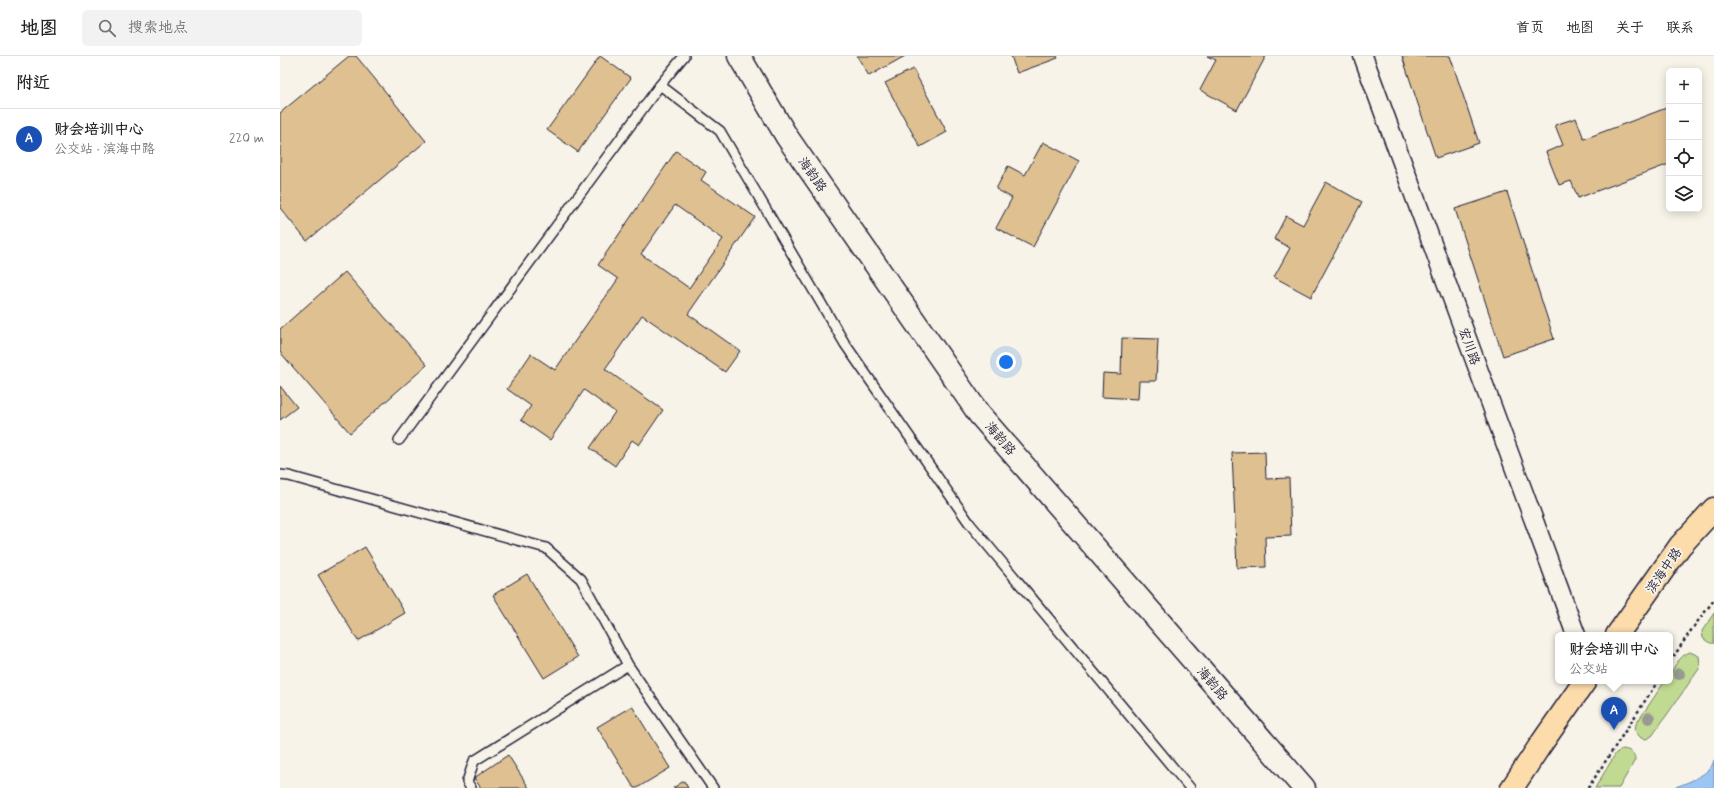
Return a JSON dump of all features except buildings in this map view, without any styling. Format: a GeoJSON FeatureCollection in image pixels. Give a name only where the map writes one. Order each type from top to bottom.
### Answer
{"type":"FeatureCollection","features":[{"type":"Feature","properties":{"kind":"main road","name":"滨海中路"},"geometry":{"type":"LineString","coordinates":[[1619,632],[1680,546],[1714,509]]}},
{"type":"Feature","properties":{"kind":"main road"},"geometry":{"type":"LineString","coordinates":[[1512,788],[1538,747],[1583,684]]}},
{"type":"Feature","properties":{"kind":"street","name":"海韵路"},"geometry":{"type":"LineString","coordinates":[[739,56],[787,137],[979,414],[1304,788]]}},
{"type":"Feature","properties":{"kind":"street","name":"宏川路"},"geometry":{"type":"LineString","coordinates":[[1363,56],[1575,632]]}},
{"type":"Feature","properties":{"kind":"lane"},"geometry":{"type":"LineString","coordinates":[[399,440],[660,85],[684,56]]}},
{"type":"Feature","properties":{"kind":"lane"},"geometry":{"type":"LineString","coordinates":[[660,85],[720,131],[845,344],[970,524],[1190,788]]}},
{"type":"Feature","properties":{"kind":"lane"},"geometry":{"type":"LineString","coordinates":[[280,475],[289,476],[546,548],[581,579],[628,666],[713,788]]}},
{"type":"Feature","properties":{"kind":"lane"},"geometry":{"type":"LineString","coordinates":[[471,788],[468,782],[474,761],[628,666]]}},
{"type":"Feature","properties":{"kind":"path"},"geometry":{"type":"LineString","coordinates":[[1673,658],[1714,600]]}},
{"type":"Feature","properties":{"kind":"path"},"geometry":{"type":"LineString","coordinates":[[1588,788],[1656,684]]}},
{"type":"Feature","properties":{"kind":"green space"},"geometry":{"type":"Polygon","coordinates":[[[1714,613],[1713,643],[1708,642],[1703,638],[1702,631],[1714,613]]]}},
{"type":"Feature","properties":{"kind":"green space"},"geometry":{"type":"Polygon","coordinates":[[[1690,652],[1699,656],[1699,669],[1652,736],[1646,739],[1641,738],[1635,731],[1636,724],[1663,684],[1673,684],[1673,670],[1679,660],[1690,652]]]}},
{"type":"Feature","properties":{"kind":"green space"},"geometry":{"type":"Polygon","coordinates":[[[1623,749],[1632,752],[1635,760],[1619,788],[1595,788],[1616,753],[1623,749]]]}},
{"type":"Feature","properties":{"kind":"water"},"geometry":{"type":"Polygon","coordinates":[[[1714,760],[1714,788],[1673,788],[1691,781],[1703,774],[1712,765],[1714,760]]]}},
{"type":"Feature","properties":{"kind":"place","name":"财会培训中心"},"geometry":{"type":"Point","coordinates":[1614,730]}}]}
